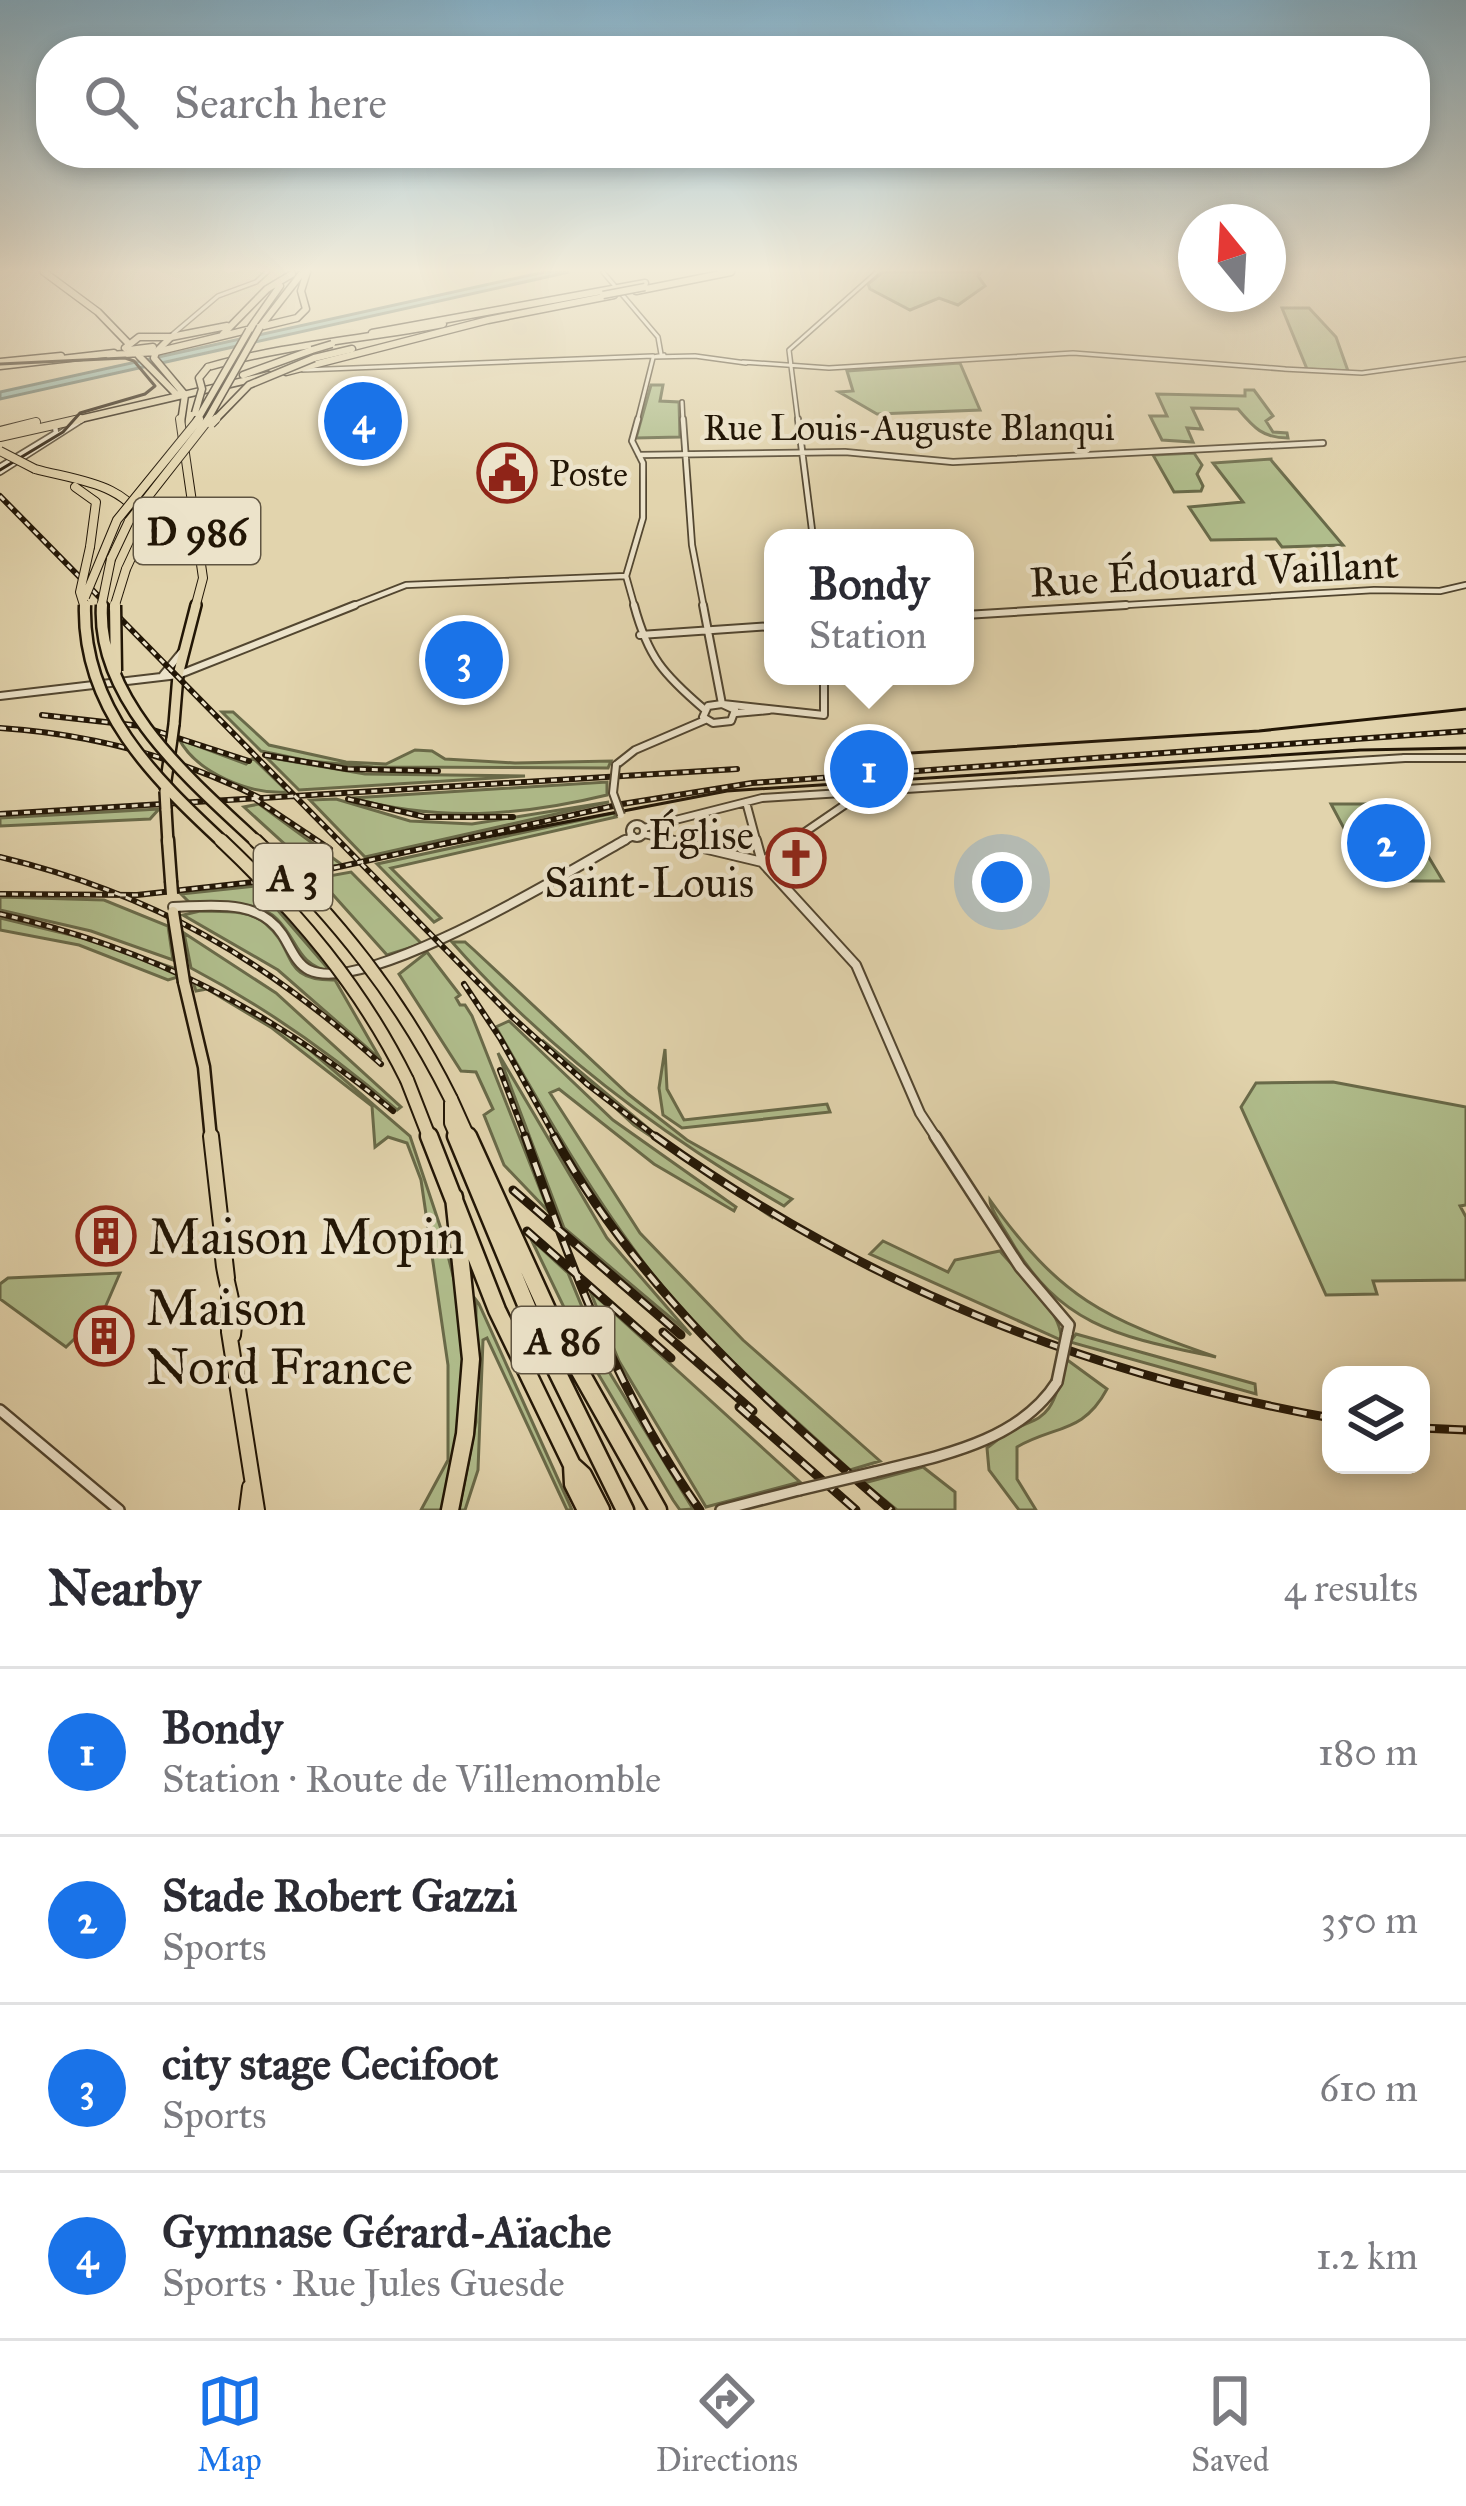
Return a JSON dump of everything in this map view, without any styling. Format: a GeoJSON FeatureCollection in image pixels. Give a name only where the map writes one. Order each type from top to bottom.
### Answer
{"type":"FeatureCollection","features":[{"type":"Feature","properties":{"kind":"highway"},"geometry":{"type":"LineString","coordinates":[[162,345],[176,342]]}},
{"type":"Feature","properties":{"kind":"highway"},"geometry":{"type":"LineString","coordinates":[[129,350],[177,342]]}},
{"type":"Feature","properties":{"kind":"highway","name":"A 3"},"geometry":{"type":"LineString","coordinates":[[242,342],[192,433],[117,520],[85,597],[86,652],[92,676],[118,728],[154,771],[326,948],[358,991],[407,1080],[497,1310],[572,1465],[583,1475],[601,1510]]}},
{"type":"Feature","properties":{"kind":"highway","name":"A 3"},"geometry":{"type":"LineString","coordinates":[[252,342],[144,499],[111,560],[102,605],[108,658],[158,742],[310,894],[359,950],[426,1047],[451,1100],[452,1123],[514,1277],[625,1510]]}},
{"type":"Feature","properties":{"kind":"highway"},"geometry":{"type":"LineString","coordinates":[[192,433],[200,402],[199,378],[208,367],[250,355],[347,342]]}},
{"type":"Feature","properties":{"kind":"highway"},"geometry":{"type":"LineString","coordinates":[[192,433],[249,386],[310,362],[392,342]]}},
{"type":"Feature","properties":{"kind":"highway"},"geometry":{"type":"LineString","coordinates":[[0,365],[114,352]]}},
{"type":"Feature","properties":{"kind":"highway"},"geometry":{"type":"LineString","coordinates":[[0,451],[30,471],[80,489],[96,502],[80,592],[85,597]]}},
{"type":"Feature","properties":{"kind":"highway"},"geometry":{"type":"LineString","coordinates":[[0,466],[116,494],[136,506],[145,528],[112,616],[116,670]]}},
{"type":"Feature","properties":{"kind":"highway","name":"A 86"},"geometry":{"type":"LineString","coordinates":[[451,1100],[555,1327],[658,1510]]}},
{"type":"Feature","properties":{"kind":"highway"},"geometry":{"type":"LineString","coordinates":[[450,1510],[465,1450],[473,1343],[451,1219],[455,1194]]}},
{"type":"Feature","properties":{"kind":"highway"},"geometry":{"type":"LineString","coordinates":[[572,1465],[573,1484],[586,1510]]}},
{"type":"Feature","properties":{"kind":"main road"},"geometry":{"type":"LineString","coordinates":[[125,342],[129,350]]}},
{"type":"Feature","properties":{"kind":"main road"},"geometry":{"type":"LineString","coordinates":[[129,350],[133,342]]}},
{"type":"Feature","properties":{"kind":"main road"},"geometry":{"type":"LineString","coordinates":[[154,342],[162,345]]}},
{"type":"Feature","properties":{"kind":"main road"},"geometry":{"type":"LineString","coordinates":[[178,394],[290,371],[340,342]]}},
{"type":"Feature","properties":{"kind":"main road","name":"D 986"},"geometry":{"type":"LineString","coordinates":[[162,345],[163,368],[178,394],[203,573],[178,675],[165,791],[172,898],[200,1053],[250,1487],[257,1510]]}},
{"type":"Feature","properties":{"kind":"main road"},"geometry":{"type":"LineString","coordinates":[[0,365],[129,350]]}},
{"type":"Feature","properties":{"kind":"main road","name":"D 986"},"geometry":{"type":"LineString","coordinates":[[129,350],[178,394]]}},
{"type":"Feature","properties":{"kind":"main road"},"geometry":{"type":"LineString","coordinates":[[290,358],[288,365],[310,362]]}},
{"type":"Feature","properties":{"kind":"main road"},"geometry":{"type":"LineString","coordinates":[[0,434],[178,394],[290,358],[310,362]]}},
{"type":"Feature","properties":{"kind":"main road"},"geometry":{"type":"LineString","coordinates":[[0,434],[36,422]]}},
{"type":"Feature","properties":{"kind":"main road","name":"D 986"},"geometry":{"type":"LineString","coordinates":[[247,1510],[250,1487]]}},
{"type":"Feature","properties":{"kind":"street"},"geometry":{"type":"LineString","coordinates":[[657,342],[659,356],[634,430],[644,472],[643,518],[626,576],[640,635],[670,680],[704,709],[705,720]]}},
{"type":"Feature","properties":{"kind":"street"},"geometry":{"type":"LineString","coordinates":[[795,342],[792,369],[812,529]]}},
{"type":"Feature","properties":{"kind":"street"},"geometry":{"type":"LineString","coordinates":[[256,371],[310,362],[356,368],[659,356],[792,369],[1085,353],[1362,373],[1466,359]]}},
{"type":"Feature","properties":{"kind":"street"},"geometry":{"type":"LineString","coordinates":[[682,402],[692,545],[723,704],[736,713]]}},
{"type":"Feature","properties":{"kind":"street"},"geometry":{"type":"LineString","coordinates":[[0,466],[84,418]]}},
{"type":"Feature","properties":{"kind":"street"},"geometry":{"type":"LineString","coordinates":[[0,466],[56,433],[58,428],[52,426]]}},
{"type":"Feature","properties":{"kind":"street","name":"Rue Louis-Auguste Blanqui"},"geometry":{"type":"LineString","coordinates":[[638,455],[802,452],[953,462],[1323,443]]}},
{"type":"Feature","properties":{"kind":"street"},"geometry":{"type":"LineString","coordinates":[[0,696],[178,675],[406,585],[626,576]]}},
{"type":"Feature","properties":{"kind":"street","name":"Rue Édouard Vaillant"},"geometry":{"type":"LineString","coordinates":[[974,614],[1374,590],[1440,591],[1466,585]]}},
{"type":"Feature","properties":{"kind":"street"},"geometry":{"type":"LineString","coordinates":[[640,635],[764,627]]}},
{"type":"Feature","properties":{"kind":"street"},"geometry":{"type":"LineString","coordinates":[[159,677],[174,665],[186,644]]}},
{"type":"Feature","properties":{"kind":"street"},"geometry":{"type":"LineString","coordinates":[[704,709],[723,704],[824,715],[824,685]]}},
{"type":"Feature","properties":{"kind":"street"},"geometry":{"type":"LineString","coordinates":[[633,831],[613,793],[616,764],[635,750],[705,720],[723,724],[736,713],[779,709]]}},
{"type":"Feature","properties":{"kind":"street"},"geometry":{"type":"LineString","coordinates":[[644,831],[745,800],[1316,762],[1466,758]]}},
{"type":"Feature","properties":{"kind":"street"},"geometry":{"type":"LineString","coordinates":[[172,898],[264,916],[274,923],[295,958],[317,975],[331,977],[387,962],[464,931],[633,831],[762,862],[860,798],[862,792]]}},
{"type":"Feature","properties":{"kind":"street"},"geometry":{"type":"LineString","coordinates":[[724,1509],[874,1472],[1016,1424],[1039,1408],[1057,1382],[1070,1325],[1020,1267],[927,1123],[856,965],[762,862],[745,800]]}},
{"type":"Feature","properties":{"kind":"street"},"geometry":{"type":"LineString","coordinates":[[0,1410],[119,1510]]}},
{"type":"Feature","properties":{"kind":"green space"},"geometry":{"type":"Polygon","coordinates":[[[1296,342],[1338,342],[1348,371],[1307,369],[1296,342]]]}},
{"type":"Feature","properties":{"kind":"green space"},"geometry":{"type":"Polygon","coordinates":[[[960,363],[980,410],[877,414],[839,392],[853,391],[847,371],[960,363]]]}},
{"type":"Feature","properties":{"kind":"green space"},"geometry":{"type":"Polygon","coordinates":[[[651,385],[663,385],[660,401],[679,402],[680,437],[636,438],[651,385]]]}},
{"type":"Feature","properties":{"kind":"green space"},"geometry":{"type":"Polygon","coordinates":[[[1245,390],[1254,390],[1273,416],[1266,421],[1273,432],[1287,433],[1288,438],[1260,431],[1238,409],[1192,408],[1202,429],[1187,428],[1193,442],[1162,440],[1150,416],[1167,416],[1157,394],[1245,396],[1245,390]]]}},
{"type":"Feature","properties":{"kind":"green space"},"geometry":{"type":"Polygon","coordinates":[[[1194,453],[1202,465],[1197,474],[1201,491],[1174,492],[1153,455],[1194,453]]]}},
{"type":"Feature","properties":{"kind":"green space"},"geometry":{"type":"Polygon","coordinates":[[[1271,459],[1343,545],[1282,547],[1276,539],[1211,540],[1189,507],[1243,502],[1213,463],[1271,459]]]}},
{"type":"Feature","properties":{"kind":"green space"},"geometry":{"type":"Polygon","coordinates":[[[222,712],[233,712],[269,745],[346,762],[386,764],[415,750],[432,751],[445,759],[515,763],[611,761],[608,768],[373,767],[309,761],[261,751],[222,712]]]}},
{"type":"Feature","properties":{"kind":"green space"},"geometry":{"type":"Polygon","coordinates":[[[179,739],[246,764],[253,758],[288,792],[257,790],[211,772],[179,739]]]}},
{"type":"Feature","properties":{"kind":"green space"},"geometry":{"type":"Polygon","coordinates":[[[266,757],[365,774],[525,776],[299,790],[266,757]]]}},
{"type":"Feature","properties":{"kind":"green space"},"geometry":{"type":"Polygon","coordinates":[[[607,782],[607,795],[511,812],[416,811],[352,798],[607,782]]]}},
{"type":"Feature","properties":{"kind":"green space"},"geometry":{"type":"Polygon","coordinates":[[[336,799],[410,821],[472,824],[609,802],[365,857],[310,800],[336,799]]]}},
{"type":"Feature","properties":{"kind":"green space"},"geometry":{"type":"Polygon","coordinates":[[[259,804],[341,864],[311,868],[244,807],[259,804]]]}},
{"type":"Feature","properties":{"kind":"green space"},"geometry":{"type":"Polygon","coordinates":[[[1331,804],[1397,804],[1443,881],[1372,881],[1331,804]]]}},
{"type":"Feature","properties":{"kind":"green space"},"geometry":{"type":"Polygon","coordinates":[[[159,809],[150,819],[0,826],[0,818],[159,809]]]}},
{"type":"Feature","properties":{"kind":"green space"},"geometry":{"type":"Polygon","coordinates":[[[614,813],[616,817],[391,868],[441,918],[434,922],[377,864],[614,813]]]}},
{"type":"Feature","properties":{"kind":"green space"},"geometry":{"type":"Polygon","coordinates":[[[351,872],[422,944],[387,955],[318,878],[351,872]]]}},
{"type":"Feature","properties":{"kind":"green space"},"geometry":{"type":"Polygon","coordinates":[[[257,886],[331,972],[304,958],[269,913],[236,904],[190,903],[181,894],[257,886]]]}},
{"type":"Feature","properties":{"kind":"green space"},"geometry":{"type":"Polygon","coordinates":[[[0,897],[104,900],[168,926],[173,960],[91,931],[0,910],[0,897]]]}},
{"type":"Feature","properties":{"kind":"green space"},"geometry":{"type":"Polygon","coordinates":[[[235,912],[259,919],[276,934],[297,970],[335,980],[381,1060],[278,970],[183,915],[235,912]]]}},
{"type":"Feature","properties":{"kind":"green space"},"geometry":{"type":"Polygon","coordinates":[[[0,918],[96,941],[176,969],[178,977],[168,980],[79,945],[0,930],[0,918]]]}},
{"type":"Feature","properties":{"kind":"green space"},"geometry":{"type":"Polygon","coordinates":[[[184,933],[276,993],[401,1107],[397,1110],[323,1051],[191,968],[184,933]]]}},
{"type":"Feature","properties":{"kind":"green space"},"geometry":{"type":"Polygon","coordinates":[[[452,942],[465,942],[628,1094],[687,1140],[792,1199],[784,1206],[739,1179],[607,1087],[526,1018],[452,942]]]}},
{"type":"Feature","properties":{"kind":"green space"},"geometry":{"type":"Polygon","coordinates":[[[427,952],[472,1016],[549,1212],[504,1165],[484,1115],[493,1109],[476,1072],[461,1071],[399,974],[427,952]]]}},
{"type":"Feature","properties":{"kind":"green space"},"geometry":{"type":"Polygon","coordinates":[[[192,979],[296,1038],[410,1136],[442,1232],[466,1327],[465,1393],[444,1510],[421,1510],[448,1460],[448,1365],[421,1180],[407,1143],[388,1137],[375,1147],[372,1106],[272,1028],[207,989],[196,991],[192,979]]]}},
{"type":"Feature","properties":{"kind":"green space"},"geometry":{"type":"Polygon","coordinates":[[[509,1021],[613,1120],[736,1207],[734,1211],[654,1164],[559,1089],[550,1093],[640,1233],[743,1340],[880,1461],[850,1470],[748,1377],[654,1276],[610,1216],[496,1027],[509,1021]]]}},
{"type":"Feature","properties":{"kind":"green space"},"geometry":{"type":"Polygon","coordinates":[[[542,1040],[661,1139],[773,1213],[772,1217],[634,1125],[542,1040]]]}},
{"type":"Feature","properties":{"kind":"green space"},"geometry":{"type":"Polygon","coordinates":[[[665,1049],[667,1089],[684,1120],[827,1104],[830,1112],[682,1128],[663,1115],[659,1088],[665,1049]]]}},
{"type":"Feature","properties":{"kind":"green space"},"geometry":{"type":"Polygon","coordinates":[[[498,1053],[607,1238],[691,1335],[564,1228],[498,1053]]]}},
{"type":"Feature","properties":{"kind":"green space"},"geometry":{"type":"Polygon","coordinates":[[[1333,1082],[1466,1107],[1466,1205],[1460,1206],[1466,1217],[1466,1280],[1373,1281],[1377,1294],[1326,1295],[1241,1107],[1256,1083],[1333,1082]]]}},
{"type":"Feature","properties":{"kind":"green space"},"geometry":{"type":"Polygon","coordinates":[[[990,1200],[1039,1261],[1087,1301],[1143,1330],[1216,1357],[1123,1334],[1073,1310],[1030,1269],[990,1200]]]}},
{"type":"Feature","properties":{"kind":"green space"},"geometry":{"type":"Polygon","coordinates":[[[531,1239],[568,1273],[608,1370],[693,1509],[680,1510],[673,1500],[587,1355],[531,1239]]]}},
{"type":"Feature","properties":{"kind":"green space"},"geometry":{"type":"Polygon","coordinates":[[[883,1241],[948,1272],[955,1260],[1000,1251],[1047,1305],[1061,1340],[870,1254],[883,1241]]]}},
{"type":"Feature","properties":{"kind":"green space"},"geometry":{"type":"Polygon","coordinates":[[[120,1273],[104,1310],[66,1347],[0,1299],[0,1284],[8,1278],[120,1273]]]}},
{"type":"Feature","properties":{"kind":"green space"},"geometry":{"type":"Polygon","coordinates":[[[590,1291],[800,1482],[706,1507],[619,1361],[590,1291]]]}},
{"type":"Feature","properties":{"kind":"green space"},"geometry":{"type":"Polygon","coordinates":[[[476,1300],[572,1510],[567,1510],[487,1338],[483,1340],[478,1470],[465,1510],[459,1510],[476,1422],[476,1300]]]}},
{"type":"Feature","properties":{"kind":"green space"},"geometry":{"type":"Polygon","coordinates":[[[1076,1334],[1255,1384],[1256,1394],[1070,1342],[1076,1334]]]}},
{"type":"Feature","properties":{"kind":"green space"},"geometry":{"type":"Polygon","coordinates":[[[1066,1359],[1107,1389],[1078,1421],[1017,1447],[1017,1479],[1036,1510],[1019,1510],[989,1470],[987,1448],[1046,1412],[1066,1359]]]}},
{"type":"Feature","properties":{"kind":"green space"},"geometry":{"type":"Polygon","coordinates":[[[923,1467],[955,1492],[955,1510],[897,1510],[864,1483],[923,1467]]]}},
{"type":"Feature","properties":{"kind":"water"},"geometry":{"type":"Polygon","coordinates":[[[225,342],[253,342],[0,399],[0,392],[225,342]]]}},
{"type":"Feature","properties":{"kind":"tram line"},"geometry":{"type":"LineString","coordinates":[[0,364],[125,358],[134,361],[155,386],[145,394],[80,413],[63,432],[0,470]]}},
{"type":"Feature","properties":{"kind":"tram line"},"geometry":{"type":"LineString","coordinates":[[879,755],[1259,731],[1466,709]]}},
{"type":"Feature","properties":{"kind":"tram line"},"geometry":{"type":"LineString","coordinates":[[441,846],[727,791],[1360,750],[1466,748]]}},
{"type":"Feature","properties":{"kind":"railway"},"geometry":{"type":"LineString","coordinates":[[0,496],[295,796]]}},
{"type":"Feature","properties":{"kind":"railway"},"geometry":{"type":"LineString","coordinates":[[42,715],[141,726],[249,761]]}},
{"type":"Feature","properties":{"kind":"railway"},"geometry":{"type":"LineString","coordinates":[[0,728],[134,750],[260,798]]}},
{"type":"Feature","properties":{"kind":"railway"},"geometry":{"type":"LineString","coordinates":[[360,862],[622,804],[752,783],[1466,731]]}},
{"type":"Feature","properties":{"kind":"railway"},"geometry":{"type":"LineString","coordinates":[[265,755],[347,769],[438,771]]}},
{"type":"Feature","properties":{"kind":"railway"},"geometry":{"type":"LineString","coordinates":[[295,796],[737,769]]}},
{"type":"Feature","properties":{"kind":"railway"},"geometry":{"type":"LineString","coordinates":[[260,798],[295,796]]}},
{"type":"Feature","properties":{"kind":"railway"},"geometry":{"type":"LineString","coordinates":[[295,796],[360,862]]}},
{"type":"Feature","properties":{"kind":"railway"},"geometry":{"type":"LineString","coordinates":[[0,814],[260,798]]}},
{"type":"Feature","properties":{"kind":"railway"},"geometry":{"type":"LineString","coordinates":[[255,799],[330,849]]}},
{"type":"Feature","properties":{"kind":"railway"},"geometry":{"type":"LineString","coordinates":[[348,799],[425,817],[513,817]]}},
{"type":"Feature","properties":{"kind":"railway"},"geometry":{"type":"LineString","coordinates":[[0,857],[119,895]]}},
{"type":"Feature","properties":{"kind":"railway"},"geometry":{"type":"LineString","coordinates":[[119,895],[289,878],[360,862]]}},
{"type":"Feature","properties":{"kind":"railway"},"geometry":{"type":"LineString","coordinates":[[360,862],[511,1016],[587,1084],[656,1136]]}},
{"type":"Feature","properties":{"kind":"railway"},"geometry":{"type":"LineString","coordinates":[[0,894],[119,895]]}},
{"type":"Feature","properties":{"kind":"railway"},"geometry":{"type":"LineString","coordinates":[[119,895],[250,962],[381,1064]]}},
{"type":"Feature","properties":{"kind":"railway"},"geometry":{"type":"LineString","coordinates":[[0,914],[108,945],[208,988],[303,1043],[393,1111]]}},
{"type":"Feature","properties":{"kind":"railway"},"geometry":{"type":"LineString","coordinates":[[464,984],[556,1139]]}},
{"type":"Feature","properties":{"kind":"railway"},"geometry":{"type":"LineString","coordinates":[[500,1070],[526,1139]]}},
{"type":"Feature","properties":{"kind":"railway"},"geometry":{"type":"LineString","coordinates":[[525,1136],[560,1231]]}},
{"type":"Feature","properties":{"kind":"railway"},"geometry":{"type":"LineString","coordinates":[[554,1136],[623,1242],[705,1338],[891,1510]]}},
{"type":"Feature","properties":{"kind":"railway"},"geometry":{"type":"LineString","coordinates":[[656,1136],[813,1236],[977,1316],[1149,1376],[1322,1416]]}},
{"type":"Feature","properties":{"kind":"railway"},"geometry":{"type":"LineString","coordinates":[[656,1136],[659,1139]]}},
{"type":"Feature","properties":{"kind":"railway"},"geometry":{"type":"LineString","coordinates":[[513,1190],[560,1231]]}},
{"type":"Feature","properties":{"kind":"railway"},"geometry":{"type":"LineString","coordinates":[[527,1231],[576,1274]]}},
{"type":"Feature","properties":{"kind":"railway"},"geometry":{"type":"LineString","coordinates":[[560,1231],[681,1335]]}},
{"type":"Feature","properties":{"kind":"railway"},"geometry":{"type":"LineString","coordinates":[[560,1231],[576,1274]]}},
{"type":"Feature","properties":{"kind":"railway"},"geometry":{"type":"LineString","coordinates":[[576,1274],[671,1358]]}},
{"type":"Feature","properties":{"kind":"railway"},"geometry":{"type":"LineString","coordinates":[[576,1274],[645,1422],[700,1510]]}},
{"type":"Feature","properties":{"kind":"railway"},"geometry":{"type":"LineString","coordinates":[[663,1332],[753,1411]]}},
{"type":"Feature","properties":{"kind":"railway"},"geometry":{"type":"LineString","coordinates":[[739,1407],[856,1510]]}},
{"type":"Feature","properties":{"kind":"railway"},"geometry":{"type":"LineString","coordinates":[[1430,1428],[1466,1430]]}},
{"type":"Feature","properties":{"kind":"place","name":"Gymnase Gérard-Aïache"},"geometry":{"type":"Point","coordinates":[363,421]}},
{"type":"Feature","properties":{"kind":"place","name":"Poste"},"geometry":{"type":"Point","coordinates":[507,473]}},
{"type":"Feature","properties":{"kind":"place","name":"city stage Cecifoot"},"geometry":{"type":"Point","coordinates":[464,660]}},
{"type":"Feature","properties":{"kind":"place","name":"Bondy"},"geometry":{"type":"Point","coordinates":[869,769]}},
{"type":"Feature","properties":{"kind":"place","name":"Stade Robert Gazzi"},"geometry":{"type":"Point","coordinates":[1386,843]}},
{"type":"Feature","properties":{"kind":"place","name":"Église Saint-Louis"},"geometry":{"type":"Point","coordinates":[796,858]}},
{"type":"Feature","properties":{"kind":"place","name":"Maison Mopin"},"geometry":{"type":"Point","coordinates":[106,1236]}},
{"type":"Feature","properties":{"kind":"place","name":"Maison Nord France"},"geometry":{"type":"Point","coordinates":[104,1336]}}]}
